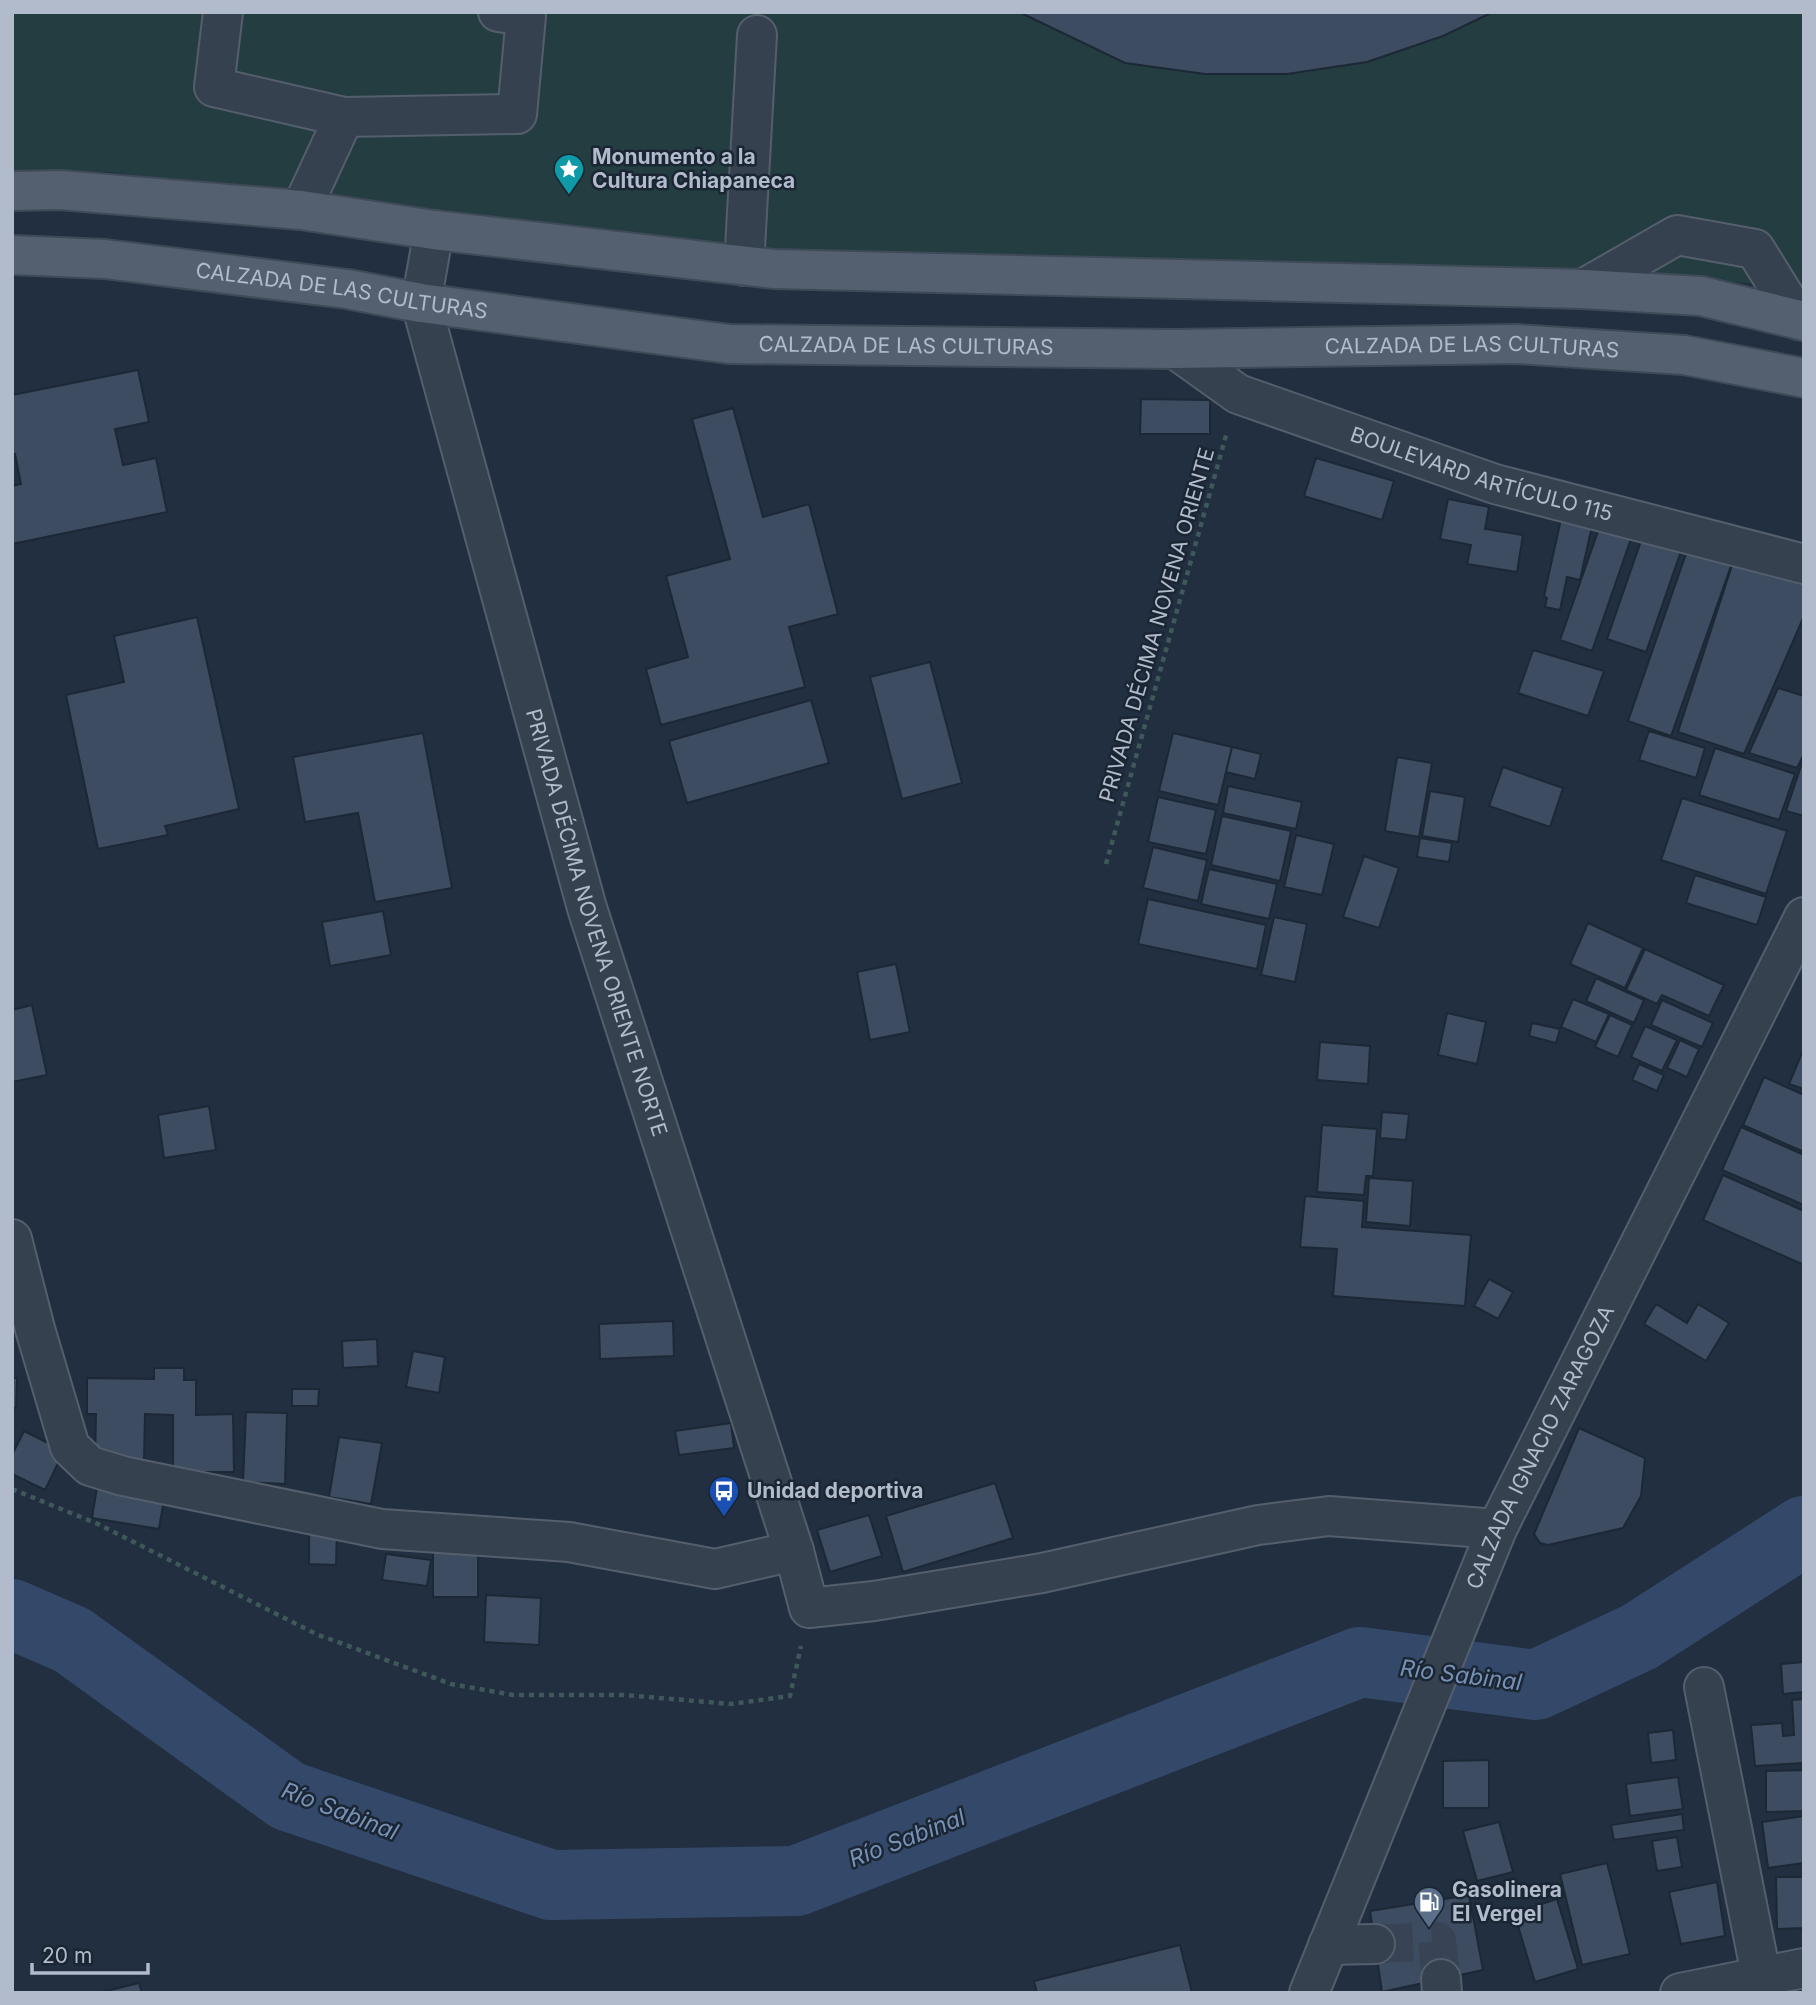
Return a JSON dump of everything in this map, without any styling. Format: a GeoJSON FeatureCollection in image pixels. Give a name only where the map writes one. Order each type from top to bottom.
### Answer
{"type":"FeatureCollection","features":[{"type":"Feature","properties":{"kind":"main road"},"geometry":{"type":"LineString","coordinates":[[12,191],[60,190],[301,210],[434,230],[774,270],[1583,289],[1701,296],[1801,321]]}},
{"type":"Feature","properties":{"kind":"main road","name":"CALZADA DE LAS CULTURAS"},"geometry":{"type":"LineString","coordinates":[[12,256],[105,258],[347,289],[421,303],[729,344],[1175,349],[1517,344],[1684,355],[1804,378]]}},
{"type":"Feature","properties":{"kind":"street"},"geometry":{"type":"LineString","coordinates":[[223,12],[214,87],[344,117],[517,114],[526,16],[498,12]]}},
{"type":"Feature","properties":{"kind":"street"},"geometry":{"type":"LineString","coordinates":[[744,266],[757,35]]}},
{"type":"Feature","properties":{"kind":"street"},"geometry":{"type":"LineString","coordinates":[[301,210],[344,117]]}},
{"type":"Feature","properties":{"kind":"street","name":"PRIVADA DÉCIMA NOVENA ORIENTE NORTE"},"geometry":{"type":"LineString","coordinates":[[434,230],[421,303],[587,908],[794,1551],[809,1608]]}},
{"type":"Feature","properties":{"kind":"street"},"geometry":{"type":"LineString","coordinates":[[1583,289],[1677,235],[1755,249],[1801,321]]}},
{"type":"Feature","properties":{"kind":"street","name":"BOULEVARD ARTÍCULO 115"},"geometry":{"type":"LineString","coordinates":[[1175,349],[1238,394],[1495,484],[1804,564]]}},
{"type":"Feature","properties":{"kind":"street","name":"CALZADA IGNACIO ZARAGOZA"},"geometry":{"type":"LineString","coordinates":[[1309,1993],[1497,1529],[1804,917]]}},
{"type":"Feature","properties":{"kind":"street"},"geometry":{"type":"LineString","coordinates":[[12,1239],[23,1329],[70,1447],[90,1466],[123,1476],[382,1529],[569,1542],[715,1569],[794,1551]]}},
{"type":"Feature","properties":{"kind":"street"},"geometry":{"type":"LineString","coordinates":[[809,1608],[888,1599],[1042,1573],[1258,1525],[1329,1517],[1497,1529]]}},
{"type":"Feature","properties":{"kind":"street"},"geometry":{"type":"LineString","coordinates":[[1704,1687],[1761,1975]]}},
{"type":"Feature","properties":{"kind":"street"},"geometry":{"type":"LineString","coordinates":[[1328,1945],[1375,1944]]}},
{"type":"Feature","properties":{"kind":"street"},"geometry":{"type":"LineString","coordinates":[[1680,1993],[1804,1968]]}},
{"type":"Feature","properties":{"kind":"path","name":"PRIVADA DÉCIMA NOVENA ORIENTE"},"geometry":{"type":"LineString","coordinates":[[1106,864],[1238,394]]}},
{"type":"Feature","properties":{"kind":"path"},"geometry":{"type":"LineString","coordinates":[[12,1489],[98,1524],[316,1634],[451,1684],[513,1695],[624,1695],[731,1704],[790,1696],[809,1608]]}},
{"type":"Feature","properties":{"kind":"green space"},"geometry":{"type":"Polygon","coordinates":[[[12,12],[1804,12],[1804,297],[1775,284],[770,249],[110,172],[12,171],[12,12]]]}},
{"type":"Feature","properties":{"kind":"building"},"geometry":{"type":"Polygon","coordinates":[[[1019,12],[1493,12],[1443,36],[1367,62],[1287,74],[1205,74],[1125,63],[1019,12]]]}},
{"type":"Feature","properties":{"kind":"building"},"geometry":{"type":"Polygon","coordinates":[[[138,370],[149,422],[115,429],[123,465],[156,458],[167,512],[12,544],[12,486],[21,484],[15,454],[12,454],[12,395],[138,370]]]}},
{"type":"Feature","properties":{"kind":"building"},"geometry":{"type":"Polygon","coordinates":[[[1141,399],[1210,400],[1210,434],[1140,434],[1141,399]]]}},
{"type":"Feature","properties":{"kind":"building"},"geometry":{"type":"Polygon","coordinates":[[[733,408],[763,517],[809,504],[838,614],[789,627],[805,687],[661,725],[646,669],[688,657],[666,576],[730,559],[692,419],[733,408]]]}},
{"type":"Feature","properties":{"kind":"building"},"geometry":{"type":"Polygon","coordinates":[[[1316,458],[1394,481],[1382,520],[1304,496],[1316,458]]]}},
{"type":"Feature","properties":{"kind":"building"},"geometry":{"type":"Polygon","coordinates":[[[1448,499],[1489,507],[1485,529],[1523,535],[1517,572],[1467,564],[1471,545],[1440,539],[1448,499]]]}},
{"type":"Feature","properties":{"kind":"building"},"geometry":{"type":"Polygon","coordinates":[[[1561,519],[1592,526],[1580,580],[1567,577],[1560,610],[1545,607],[1547,598],[1544,596],[1561,519]]]}},
{"type":"Feature","properties":{"kind":"building"},"geometry":{"type":"Polygon","coordinates":[[[1602,520],[1634,530],[1592,651],[1560,640],[1602,520]]]}},
{"type":"Feature","properties":{"kind":"building"},"geometry":{"type":"Polygon","coordinates":[[[1642,538],[1681,551],[1646,652],[1607,639],[1642,538]]]}},
{"type":"Feature","properties":{"kind":"building"},"geometry":{"type":"Polygon","coordinates":[[[1688,548],[1732,563],[1671,736],[1628,721],[1688,548]]]}},
{"type":"Feature","properties":{"kind":"building"},"geometry":{"type":"Polygon","coordinates":[[[1736,553],[1804,575],[1804,616],[1744,754],[1678,732],[1736,553]]]}},
{"type":"Feature","properties":{"kind":"building"},"geometry":{"type":"Polygon","coordinates":[[[197,617],[239,809],[165,826],[168,835],[98,849],[66,695],[124,682],[114,636],[197,617]]]}},
{"type":"Feature","properties":{"kind":"building"},"geometry":{"type":"Polygon","coordinates":[[[1533,650],[1604,671],[1588,716],[1518,693],[1533,650]]]}},
{"type":"Feature","properties":{"kind":"building"},"geometry":{"type":"Polygon","coordinates":[[[930,662],[962,783],[902,799],[870,677],[930,662]]]}},
{"type":"Feature","properties":{"kind":"building"},"geometry":{"type":"Polygon","coordinates":[[[1778,688],[1804,696],[1804,754],[1797,768],[1749,753],[1778,688]]]}},
{"type":"Feature","properties":{"kind":"building"},"geometry":{"type":"Polygon","coordinates":[[[811,700],[829,763],[687,803],[669,741],[811,700]]]}},
{"type":"Feature","properties":{"kind":"building"},"geometry":{"type":"Polygon","coordinates":[[[1649,731],[1705,748],[1696,778],[1639,760],[1649,731]]]}},
{"type":"Feature","properties":{"kind":"building"},"geometry":{"type":"Polygon","coordinates":[[[423,733],[452,888],[375,902],[358,813],[305,822],[293,757],[423,733]]]}},
{"type":"Feature","properties":{"kind":"building"},"geometry":{"type":"Polygon","coordinates":[[[1173,733],[1232,747],[1218,805],[1159,791],[1173,733]]]}},
{"type":"Feature","properties":{"kind":"building"},"geometry":{"type":"Polygon","coordinates":[[[1232,747],[1261,754],[1255,779],[1226,772],[1232,747]]]}},
{"type":"Feature","properties":{"kind":"building"},"geometry":{"type":"Polygon","coordinates":[[[1715,748],[1795,774],[1779,820],[1699,795],[1715,748]]]}},
{"type":"Feature","properties":{"kind":"building"},"geometry":{"type":"Polygon","coordinates":[[[1397,757],[1432,763],[1419,837],[1385,831],[1397,757]]]}},
{"type":"Feature","properties":{"kind":"building"},"geometry":{"type":"Polygon","coordinates":[[[1804,763],[1804,816],[1786,811],[1804,763]]]}},
{"type":"Feature","properties":{"kind":"building"},"geometry":{"type":"Polygon","coordinates":[[[1503,767],[1563,788],[1550,827],[1489,806],[1503,767]]]}},
{"type":"Feature","properties":{"kind":"building"},"geometry":{"type":"Polygon","coordinates":[[[1228,786],[1302,802],[1296,829],[1223,813],[1228,786]]]}},
{"type":"Feature","properties":{"kind":"building"},"geometry":{"type":"Polygon","coordinates":[[[1430,791],[1465,797],[1458,842],[1422,836],[1430,791]]]}},
{"type":"Feature","properties":{"kind":"building"},"geometry":{"type":"Polygon","coordinates":[[[1158,797],[1216,810],[1206,854],[1148,842],[1158,797]]]}},
{"type":"Feature","properties":{"kind":"building"},"geometry":{"type":"Polygon","coordinates":[[[1682,798],[1787,831],[1766,894],[1661,860],[1682,798]]]}},
{"type":"Feature","properties":{"kind":"building"},"geometry":{"type":"Polygon","coordinates":[[[1222,816],[1291,831],[1280,881],[1211,865],[1222,816]]]}},
{"type":"Feature","properties":{"kind":"building"},"geometry":{"type":"Polygon","coordinates":[[[1296,835],[1334,844],[1322,895],[1284,887],[1296,835]]]}},
{"type":"Feature","properties":{"kind":"building"},"geometry":{"type":"Polygon","coordinates":[[[1420,838],[1452,843],[1449,862],[1417,857],[1420,838]]]}},
{"type":"Feature","properties":{"kind":"building"},"geometry":{"type":"Polygon","coordinates":[[[1153,847],[1207,860],[1198,901],[1143,888],[1153,847]]]}},
{"type":"Feature","properties":{"kind":"building"},"geometry":{"type":"Polygon","coordinates":[[[1364,856],[1399,868],[1379,928],[1343,917],[1364,856]]]}},
{"type":"Feature","properties":{"kind":"building"},"geometry":{"type":"Polygon","coordinates":[[[1209,869],[1277,884],[1269,919],[1201,904],[1209,869]]]}},
{"type":"Feature","properties":{"kind":"building"},"geometry":{"type":"Polygon","coordinates":[[[1695,875],[1766,897],[1757,925],[1686,903],[1695,875]]]}},
{"type":"Feature","properties":{"kind":"building"},"geometry":{"type":"Polygon","coordinates":[[[1148,899],[1266,925],[1257,969],[1138,944],[1148,899]]]}},
{"type":"Feature","properties":{"kind":"building"},"geometry":{"type":"Polygon","coordinates":[[[383,911],[391,955],[330,966],[322,922],[383,911]]]}},
{"type":"Feature","properties":{"kind":"building"},"geometry":{"type":"Polygon","coordinates":[[[1274,917],[1307,924],[1295,982],[1261,975],[1274,917]]]}},
{"type":"Feature","properties":{"kind":"building"},"geometry":{"type":"Polygon","coordinates":[[[1588,923],[1643,948],[1625,988],[1570,964],[1588,923]]]}},
{"type":"Feature","properties":{"kind":"building"},"geometry":{"type":"Polygon","coordinates":[[[1645,949],[1724,985],[1709,1016],[1662,995],[1657,1004],[1626,990],[1645,949]]]}},
{"type":"Feature","properties":{"kind":"building"},"geometry":{"type":"Polygon","coordinates":[[[896,964],[910,1032],[870,1040],[857,972],[896,964]]]}},
{"type":"Feature","properties":{"kind":"building"},"geometry":{"type":"Polygon","coordinates":[[[1596,978],[1644,1000],[1634,1023],[1586,1001],[1596,978]]]}},
{"type":"Feature","properties":{"kind":"building"},"geometry":{"type":"Polygon","coordinates":[[[1573,999],[1609,1014],[1596,1042],[1561,1027],[1573,999]]]}},
{"type":"Feature","properties":{"kind":"building"},"geometry":{"type":"Polygon","coordinates":[[[1662,1000],[1713,1023],[1702,1047],[1651,1025],[1662,1000]]]}},
{"type":"Feature","properties":{"kind":"building"},"geometry":{"type":"Polygon","coordinates":[[[32,1005],[47,1075],[12,1082],[12,1010],[32,1005]]]}},
{"type":"Feature","properties":{"kind":"building"},"geometry":{"type":"Polygon","coordinates":[[[1447,1013],[1486,1022],[1477,1064],[1438,1055],[1447,1013]]]}},
{"type":"Feature","properties":{"kind":"building"},"geometry":{"type":"Polygon","coordinates":[[[1610,1015],[1632,1025],[1618,1057],[1595,1047],[1610,1015]]]}},
{"type":"Feature","properties":{"kind":"building"},"geometry":{"type":"Polygon","coordinates":[[[1532,1023],[1560,1029],[1556,1043],[1529,1036],[1532,1023]]]}},
{"type":"Feature","properties":{"kind":"building"},"geometry":{"type":"Polygon","coordinates":[[[1645,1026],[1677,1040],[1662,1071],[1631,1057],[1645,1026]]]}},
{"type":"Feature","properties":{"kind":"building"},"geometry":{"type":"Polygon","coordinates":[[[1680,1040],[1699,1049],[1687,1077],[1667,1068],[1680,1040]]]}},
{"type":"Feature","properties":{"kind":"building"},"geometry":{"type":"Polygon","coordinates":[[[1320,1042],[1370,1046],[1368,1084],[1317,1080],[1320,1042]]]}},
{"type":"Feature","properties":{"kind":"building"},"geometry":{"type":"Polygon","coordinates":[[[1804,1048],[1804,1089],[1789,1084],[1804,1048]]]}},
{"type":"Feature","properties":{"kind":"building"},"geometry":{"type":"Polygon","coordinates":[[[1639,1064],[1664,1075],[1657,1091],[1632,1080],[1639,1064]]]}},
{"type":"Feature","properties":{"kind":"building"},"geometry":{"type":"Polygon","coordinates":[[[1764,1077],[1804,1095],[1804,1152],[1743,1125],[1764,1077]]]}},
{"type":"Feature","properties":{"kind":"building"},"geometry":{"type":"Polygon","coordinates":[[[209,1106],[216,1150],[164,1158],[158,1115],[209,1106]]]}},
{"type":"Feature","properties":{"kind":"building"},"geometry":{"type":"Polygon","coordinates":[[[1382,1112],[1409,1114],[1406,1140],[1380,1138],[1382,1112]]]}},
{"type":"Feature","properties":{"kind":"building"},"geometry":{"type":"Polygon","coordinates":[[[1322,1125],[1377,1129],[1373,1176],[1366,1176],[1364,1195],[1317,1192],[1322,1125]]]}},
{"type":"Feature","properties":{"kind":"building"},"geometry":{"type":"Polygon","coordinates":[[[1741,1127],[1804,1155],[1804,1205],[1722,1170],[1741,1127]]]}},
{"type":"Feature","properties":{"kind":"building"},"geometry":{"type":"Polygon","coordinates":[[[1723,1175],[1804,1211],[1804,1265],[1703,1220],[1723,1175]]]}},
{"type":"Feature","properties":{"kind":"building"},"geometry":{"type":"Polygon","coordinates":[[[1369,1178],[1413,1181],[1410,1226],[1366,1222],[1369,1178]]]}},
{"type":"Feature","properties":{"kind":"building"},"geometry":{"type":"Polygon","coordinates":[[[1305,1196],[1364,1201],[1362,1227],[1471,1235],[1465,1306],[1333,1296],[1337,1249],[1300,1247],[1305,1196]]]}},
{"type":"Feature","properties":{"kind":"building"},"geometry":{"type":"Polygon","coordinates":[[[1489,1279],[1513,1292],[1498,1319],[1474,1306],[1489,1279]]]}},
{"type":"Feature","properties":{"kind":"building"},"geometry":{"type":"Polygon","coordinates":[[[1656,1304],[1687,1323],[1698,1304],[1729,1323],[1706,1361],[1644,1324],[1656,1304]]]}},
{"type":"Feature","properties":{"kind":"building"},"geometry":{"type":"Polygon","coordinates":[[[673,1321],[674,1356],[600,1359],[599,1324],[673,1321]]]}},
{"type":"Feature","properties":{"kind":"building"},"geometry":{"type":"Polygon","coordinates":[[[377,1339],[378,1366],[343,1368],[342,1341],[377,1339]]]}},
{"type":"Feature","properties":{"kind":"building"},"geometry":{"type":"Polygon","coordinates":[[[413,1351],[445,1357],[439,1393],[406,1387],[413,1351]]]}},
{"type":"Feature","properties":{"kind":"building"},"geometry":{"type":"Polygon","coordinates":[[[154,1368],[184,1368],[184,1380],[196,1380],[196,1415],[233,1414],[234,1472],[173,1472],[173,1415],[145,1414],[144,1462],[95,1461],[96,1414],[87,1414],[87,1378],[154,1379],[154,1368]]]}},
{"type":"Feature","properties":{"kind":"building"},"geometry":{"type":"Polygon","coordinates":[[[12,1378],[17,1378],[16,1408],[12,1408],[12,1378]]]}},
{"type":"Feature","properties":{"kind":"building"},"geometry":{"type":"Polygon","coordinates":[[[292,1389],[319,1389],[318,1406],[292,1406],[292,1389]]]}},
{"type":"Feature","properties":{"kind":"building"},"geometry":{"type":"Polygon","coordinates":[[[246,1412],[287,1413],[285,1484],[243,1482],[246,1412]]]}},
{"type":"Feature","properties":{"kind":"building"},"geometry":{"type":"Polygon","coordinates":[[[731,1423],[734,1448],[679,1455],[675,1431],[731,1423]]]}},
{"type":"Feature","properties":{"kind":"building"},"geometry":{"type":"Polygon","coordinates":[[[1579,1428],[1645,1458],[1641,1496],[1623,1528],[1548,1545],[1540,1543],[1534,1534],[1579,1428]]]}},
{"type":"Feature","properties":{"kind":"building"},"geometry":{"type":"Polygon","coordinates":[[[24,1431],[64,1451],[45,1490],[12,1474],[12,1455],[24,1431]]]}},
{"type":"Feature","properties":{"kind":"building"},"geometry":{"type":"Polygon","coordinates":[[[339,1437],[382,1443],[371,1504],[329,1497],[339,1437]]]}},
{"type":"Feature","properties":{"kind":"building"},"geometry":{"type":"Polygon","coordinates":[[[98,1481],[165,1493],[159,1529],[92,1518],[98,1481]]]}},
{"type":"Feature","properties":{"kind":"building"},"geometry":{"type":"Polygon","coordinates":[[[995,1483],[1013,1538],[903,1572],[886,1516],[995,1483]]]}},
{"type":"Feature","properties":{"kind":"building"},"geometry":{"type":"Polygon","coordinates":[[[869,1515],[882,1556],[830,1572],[817,1530],[869,1515]]]}},
{"type":"Feature","properties":{"kind":"building"},"geometry":{"type":"Polygon","coordinates":[[[309,1528],[337,1529],[336,1565],[309,1564],[309,1528]]]}},
{"type":"Feature","properties":{"kind":"building"},"geometry":{"type":"Polygon","coordinates":[[[433,1538],[478,1538],[478,1597],[433,1597],[433,1538]]]}},
{"type":"Feature","properties":{"kind":"building"},"geometry":{"type":"Polygon","coordinates":[[[386,1554],[431,1560],[427,1586],[382,1580],[386,1554]]]}},
{"type":"Feature","properties":{"kind":"building"},"geometry":{"type":"Polygon","coordinates":[[[486,1595],[541,1598],[539,1645],[484,1642],[486,1595]]]}},
{"type":"Feature","properties":{"kind":"building"},"geometry":{"type":"Polygon","coordinates":[[[1804,1662],[1804,1692],[1783,1694],[1781,1664],[1804,1662]]]}},
{"type":"Feature","properties":{"kind":"building"},"geometry":{"type":"Polygon","coordinates":[[[1804,1699],[1804,1763],[1755,1766],[1751,1725],[1782,1723],[1783,1736],[1794,1735],[1792,1700],[1804,1699]]]}},
{"type":"Feature","properties":{"kind":"building"},"geometry":{"type":"Polygon","coordinates":[[[1673,1730],[1676,1760],[1651,1763],[1648,1733],[1673,1730]]]}},
{"type":"Feature","properties":{"kind":"building"},"geometry":{"type":"Polygon","coordinates":[[[1489,1760],[1489,1808],[1443,1808],[1443,1761],[1489,1760]]]}},
{"type":"Feature","properties":{"kind":"building"},"geometry":{"type":"Polygon","coordinates":[[[1804,1770],[1804,1811],[1766,1812],[1766,1771],[1804,1770]]]}},
{"type":"Feature","properties":{"kind":"building"},"geometry":{"type":"Polygon","coordinates":[[[1678,1777],[1683,1809],[1630,1816],[1626,1784],[1678,1777]]]}},
{"type":"Feature","properties":{"kind":"building"},"geometry":{"type":"Polygon","coordinates":[[[1682,1814],[1684,1830],[1614,1840],[1611,1825],[1682,1814]]]}},
{"type":"Feature","properties":{"kind":"building"},"geometry":{"type":"Polygon","coordinates":[[[1804,1816],[1804,1863],[1768,1868],[1762,1822],[1804,1816]]]}},
{"type":"Feature","properties":{"kind":"building"},"geometry":{"type":"Polygon","coordinates":[[[1499,1822],[1513,1872],[1477,1881],[1463,1831],[1499,1822]]]}},
{"type":"Feature","properties":{"kind":"building"},"geometry":{"type":"Polygon","coordinates":[[[1677,1837],[1682,1867],[1657,1871],[1652,1841],[1677,1837]]]}},
{"type":"Feature","properties":{"kind":"building"},"geometry":{"type":"Polygon","coordinates":[[[1607,1863],[1630,1954],[1582,1965],[1560,1874],[1607,1863]]]}},
{"type":"Feature","properties":{"kind":"building"},"geometry":{"type":"Polygon","coordinates":[[[1776,1877],[1804,1877],[1804,1928],[1777,1929],[1776,1877]]]}},
{"type":"Feature","properties":{"kind":"building"},"geometry":{"type":"Polygon","coordinates":[[[1717,1882],[1725,1936],[1681,1944],[1669,1892],[1717,1882]]]}},
{"type":"Feature","properties":{"kind":"building"},"geometry":{"type":"Polygon","coordinates":[[[1469,1895],[1483,1970],[1382,1992],[1370,1911],[1469,1895]]]}},
{"type":"Feature","properties":{"kind":"building"},"geometry":{"type":"Polygon","coordinates":[[[1557,1899],[1578,1969],[1535,1982],[1514,1913],[1557,1899]]]}},
{"type":"Feature","properties":{"kind":"building"},"geometry":{"type":"Polygon","coordinates":[[[1180,1945],[1192,1993],[1037,1993],[1034,1981],[1180,1945]]]}},
{"type":"Feature","properties":{"kind":"building"},"geometry":{"type":"Polygon","coordinates":[[[139,1983],[142,1993],[98,1993],[139,1983]]]}},
{"type":"Feature","properties":{"kind":"waterway","name":"Río Sabinal"},"geometry":{"type":"LineString","coordinates":[[12,1614],[72,1640],[288,1796],[551,1885],[796,1881],[1360,1662],[1536,1685],[1639,1637],[1804,1531]]}},
{"type":"Feature","properties":{"kind":"tunnel"},"geometry":{"type":"LineString","coordinates":[[1375,1944],[1437,1941],[1441,1979]]}},
{"type":"Feature","properties":{"kind":"place","name":"Monumento a la Cultura Chiapaneca"},"geometry":{"type":"Point","coordinates":[569,196]}},
{"type":"Feature","properties":{"kind":"place","name":"Unidad deportiva"},"geometry":{"type":"Point","coordinates":[724,1518]}},
{"type":"Feature","properties":{"kind":"place","name":"Gasolinera El Vergel"},"geometry":{"type":"Point","coordinates":[1429,1929]}}]}
